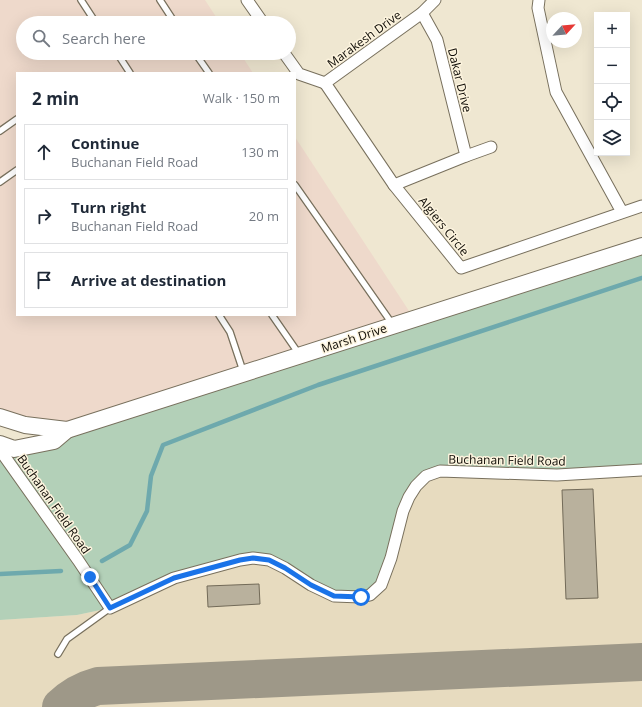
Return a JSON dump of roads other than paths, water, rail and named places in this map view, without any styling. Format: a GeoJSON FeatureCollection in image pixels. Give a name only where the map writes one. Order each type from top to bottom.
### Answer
{"type":"FeatureCollection","features":[{"type":"Feature","properties":{"kind":"street","name":"Marakesh Drive"},"geometry":{"type":"LineString","coordinates":[[325,83],[422,13],[435,0]]}},
{"type":"Feature","properties":{"kind":"street"},"geometry":{"type":"LineString","coordinates":[[539,0],[538,8],[556,92],[622,212]]}},
{"type":"Feature","properties":{"kind":"street"},"geometry":{"type":"LineString","coordinates":[[253,2],[260,16]]}},
{"type":"Feature","properties":{"kind":"street","name":"Dakar Drive"},"geometry":{"type":"LineString","coordinates":[[422,13],[437,40],[466,156]]}},
{"type":"Feature","properties":{"kind":"street"},"geometry":{"type":"LineString","coordinates":[[289,60],[299,74],[325,83]]}},
{"type":"Feature","properties":{"kind":"street","name":"Algiers Circle"},"geometry":{"type":"LineString","coordinates":[[325,83],[394,185],[461,268],[642,206]]}},
{"type":"Feature","properties":{"kind":"street"},"geometry":{"type":"LineString","coordinates":[[394,185],[491,147]]}},
{"type":"Feature","properties":{"kind":"street","name":"Marsh Drive"},"geometry":{"type":"LineString","coordinates":[[0,444],[14,449],[54,440],[67,430],[642,246]]}},
{"type":"Feature","properties":{"kind":"street","name":"Marsh Drive"},"geometry":{"type":"LineString","coordinates":[[1,418],[25,425],[67,430]]}},
{"type":"Feature","properties":{"kind":"street","name":"Buchanan Field Road"},"geometry":{"type":"LineString","coordinates":[[0,450],[110,608],[174,578],[240,560],[253,558],[269,560],[285,568],[311,585],[334,596],[361,597],[370,595],[381,585],[391,558],[403,511],[409,498],[416,486],[426,476],[440,471],[557,475],[642,470]]}},
{"type":"Feature","properties":{"kind":"lane"},"geometry":{"type":"LineString","coordinates":[[81,0],[91,16]]}},
{"type":"Feature","properties":{"kind":"lane"},"geometry":{"type":"LineString","coordinates":[[160,0],[170,16]]}},
{"type":"Feature","properties":{"kind":"lane"},"geometry":{"type":"LineString","coordinates":[[122,60],[129,72]]}},
{"type":"Feature","properties":{"kind":"lane"},"geometry":{"type":"LineString","coordinates":[[200,60],[208,72]]}},
{"type":"Feature","properties":{"kind":"lane"},"geometry":{"type":"LineString","coordinates":[[0,131],[16,120]]}},
{"type":"Feature","properties":{"kind":"lane"},"geometry":{"type":"LineString","coordinates":[[0,182],[16,171]]}},
{"type":"Feature","properties":{"kind":"lane"},"geometry":{"type":"LineString","coordinates":[[296,186],[394,325]]}},
{"type":"Feature","properties":{"kind":"lane"},"geometry":{"type":"LineString","coordinates":[[220,316],[230,332],[244,373]]}},
{"type":"Feature","properties":{"kind":"lane"},"geometry":{"type":"LineString","coordinates":[[273,316],[300,355]]}},
{"type":"Feature","properties":{"kind":"lane"},"geometry":{"type":"LineString","coordinates":[[58,654],[67,639],[110,608]]}},
{"type":"Feature","properties":{"kind":"waterway"},"geometry":{"type":"LineString","coordinates":[[102,561],[130,545],[147,511],[151,476],[163,445],[318,385],[642,278]]}},
{"type":"Feature","properties":{"kind":"waterway"},"geometry":{"type":"LineString","coordinates":[[0,574],[61,571]]}}]}
